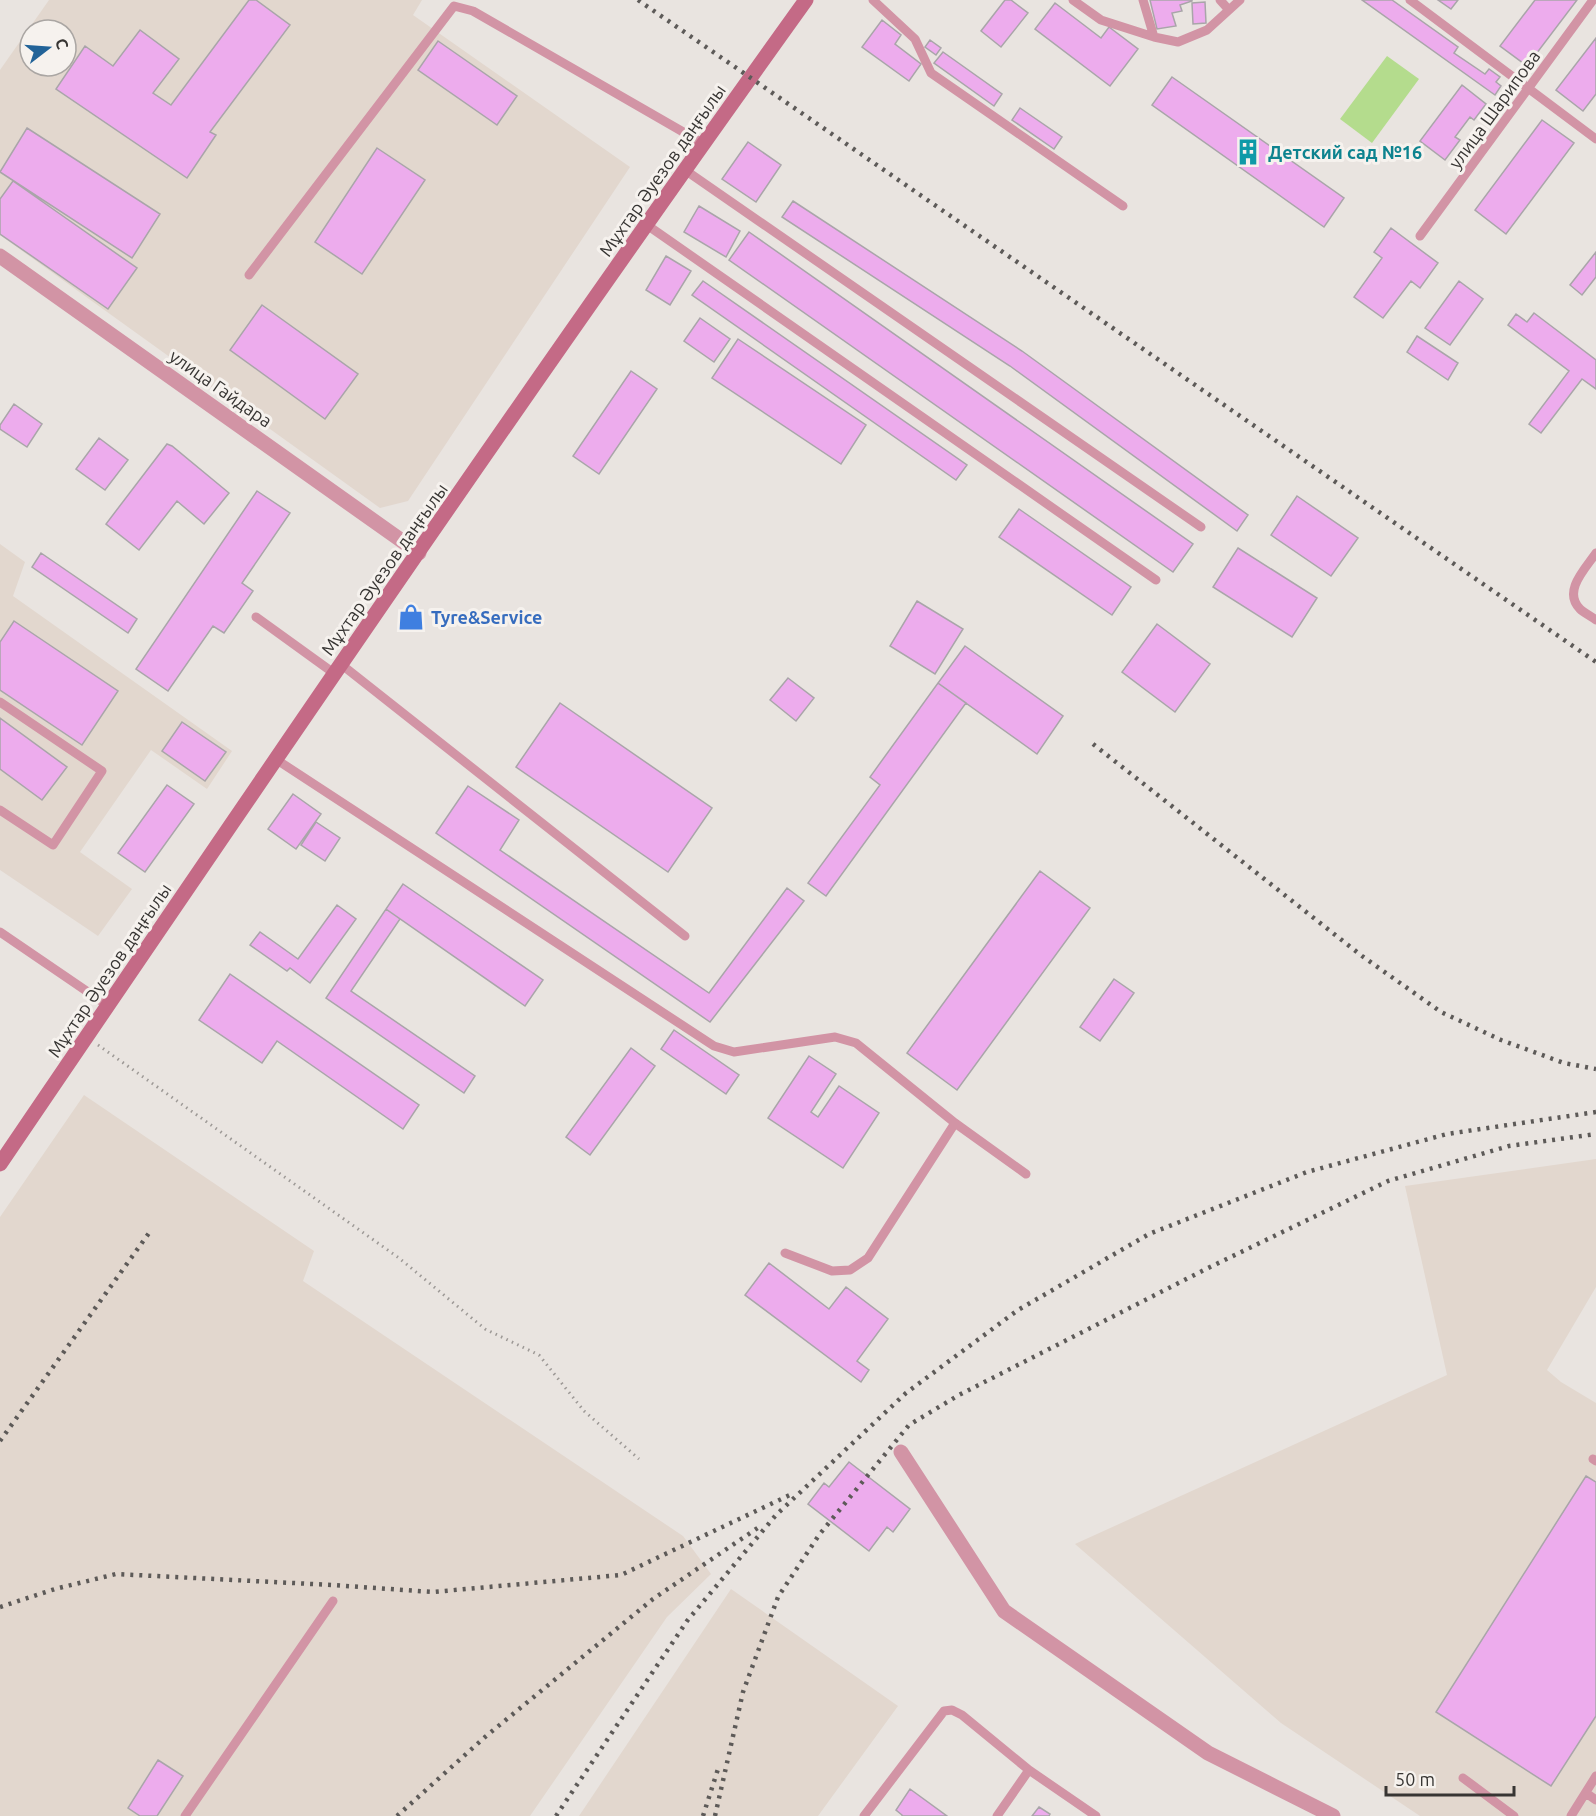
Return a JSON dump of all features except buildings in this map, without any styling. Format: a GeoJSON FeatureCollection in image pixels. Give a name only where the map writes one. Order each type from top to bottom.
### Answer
{"type":"FeatureCollection","features":[{"type":"Feature","properties":{"kind":"main road","name":"Мұхтар Әуезов даңғылы"},"geometry":{"type":"LineString","coordinates":[[0,1164],[87,1037],[106,1005],[647,225],[806,0]]}},
{"type":"Feature","properties":{"kind":"street","name":"улица Гайдара"},"geometry":{"type":"LineString","coordinates":[[0,256],[419,553]]}},
{"type":"Feature","properties":{"kind":"street"},"geometry":{"type":"LineString","coordinates":[[901,1452],[1004,1611],[1208,1753],[1333,1816]]}},
{"type":"Feature","properties":{"kind":"lane"},"geometry":{"type":"LineString","coordinates":[[873,0],[915,39],[931,73],[1123,206]]}},
{"type":"Feature","properties":{"kind":"lane"},"geometry":{"type":"LineString","coordinates":[[1073,0],[1101,20],[1154,37],[1179,42],[1207,30],[1240,0]]}},
{"type":"Feature","properties":{"kind":"lane"},"geometry":{"type":"LineString","coordinates":[[1143,0],[1154,37]]}},
{"type":"Feature","properties":{"kind":"lane"},"geometry":{"type":"LineString","coordinates":[[1220,0],[1229,10]]}},
{"type":"Feature","properties":{"kind":"lane"},"geometry":{"type":"LineString","coordinates":[[1410,0],[1529,89],[1594,134]]}},
{"type":"Feature","properties":{"kind":"lane","name":"улица Шарипова"},"geometry":{"type":"LineString","coordinates":[[1420,236],[1593,0]]}},
{"type":"Feature","properties":{"kind":"lane"},"geometry":{"type":"LineString","coordinates":[[249,275],[454,6],[473,11],[704,144]]}},
{"type":"Feature","properties":{"kind":"lane"},"geometry":{"type":"LineString","coordinates":[[686,170],[1201,527]]}},
{"type":"Feature","properties":{"kind":"lane"},"geometry":{"type":"LineString","coordinates":[[647,225],[1156,580]]}},
{"type":"Feature","properties":{"kind":"lane"},"geometry":{"type":"LineString","coordinates":[[1596,553],[1573,586],[1574,598],[1579,608],[1596,620]]}},
{"type":"Feature","properties":{"kind":"lane"},"geometry":{"type":"LineString","coordinates":[[256,617],[339,670],[685,936]]}},
{"type":"Feature","properties":{"kind":"lane"},"geometry":{"type":"LineString","coordinates":[[0,702],[102,771],[53,845],[0,810]]}},
{"type":"Feature","properties":{"kind":"lane"},"geometry":{"type":"LineString","coordinates":[[276,760],[714,1047],[734,1052],[835,1037],[856,1043],[955,1123],[1026,1174]]}},
{"type":"Feature","properties":{"kind":"lane"},"geometry":{"type":"LineString","coordinates":[[0,932],[106,1005]]}},
{"type":"Feature","properties":{"kind":"lane"},"geometry":{"type":"LineString","coordinates":[[785,1253],[832,1271],[850,1270],[868,1258],[955,1123]]}},
{"type":"Feature","properties":{"kind":"lane"},"geometry":{"type":"LineString","coordinates":[[185,1816],[333,1602]]}},
{"type":"Feature","properties":{"kind":"lane"},"geometry":{"type":"LineString","coordinates":[[864,1816],[944,1711],[952,1710],[962,1715],[1029,1770],[1096,1816]]}},
{"type":"Feature","properties":{"kind":"lane"},"geometry":{"type":"LineString","coordinates":[[997,1816],[1029,1770]]}},
{"type":"Feature","properties":{"kind":"lane"},"geometry":{"type":"LineString","coordinates":[[1571,1816],[1596,1776]]}},
{"type":"Feature","properties":{"kind":"lane"},"geometry":{"type":"LineString","coordinates":[[1463,1778],[1515,1816]]}},
{"type":"Feature","properties":{"kind":"lane"},"geometry":{"type":"LineString","coordinates":[[1586,1793],[1596,1800]]}},
{"type":"Feature","properties":{"kind":"path"},"geometry":{"type":"LineString","coordinates":[[87,1037],[399,1258],[485,1329],[539,1355],[584,1411],[639,1460]]}},
{"type":"Feature","properties":{"kind":"shaded area"},"geometry":{"type":"Polygon","coordinates":[[[49,0],[422,0],[413,15],[630,167],[408,501],[380,508],[0,235],[0,70],[18,44],[18,78],[78,78],[78,18],[36,18],[49,0]]]}},
{"type":"Feature","properties":{"kind":"shaded area"},"geometry":{"type":"Polygon","coordinates":[[[0,544],[25,562],[13,596],[232,751],[207,789],[151,750],[80,852],[132,889],[98,936],[0,870],[0,544]]]}},
{"type":"Feature","properties":{"kind":"shaded area"},"geometry":{"type":"Polygon","coordinates":[[[84,1095],[314,1251],[303,1281],[683,1536],[711,1574],[667,1617],[530,1816],[0,1816],[0,1217],[84,1095]]]}},
{"type":"Feature","properties":{"kind":"shaded area"},"geometry":{"type":"Polygon","coordinates":[[[1596,1159],[1596,1287],[1547,1370],[1561,1382],[1596,1403],[1596,1816],[1420,1816],[1281,1723],[1075,1544],[1447,1375],[1405,1186],[1596,1159]]]}},
{"type":"Feature","properties":{"kind":"shaded area"},"geometry":{"type":"Polygon","coordinates":[[[731,1589],[898,1706],[818,1816],[579,1816],[731,1589]]]}},
{"type":"Feature","properties":{"kind":"green space"},"geometry":{"type":"Polygon","coordinates":[[[1387,56],[1419,79],[1372,143],[1340,119],[1387,56]]]}},
{"type":"Feature","properties":{"kind":"railway"},"geometry":{"type":"LineString","coordinates":[[638,0],[1596,662]]}},
{"type":"Feature","properties":{"kind":"railway"},"geometry":{"type":"LineString","coordinates":[[1093,744],[1362,956],[1441,1012],[1501,1040],[1564,1063],[1596,1069]]}},
{"type":"Feature","properties":{"kind":"railway"},"geometry":{"type":"LineString","coordinates":[[556,1816],[687,1621],[776,1515],[906,1393],[1018,1310],[1149,1234],[1307,1172],[1447,1134],[1596,1112]]}},
{"type":"Feature","properties":{"kind":"railway"},"geometry":{"type":"LineString","coordinates":[[715,1816],[743,1692],[778,1597],[819,1535],[909,1425],[959,1395],[1206,1269],[1388,1181],[1509,1146],[1596,1134]]}},
{"type":"Feature","properties":{"kind":"railway"},"geometry":{"type":"LineString","coordinates":[[0,1441],[149,1233]]}},
{"type":"Feature","properties":{"kind":"railway"},"geometry":{"type":"LineString","coordinates":[[0,1607],[55,1589],[116,1574],[433,1592],[621,1575],[794,1493]]}},
{"type":"Feature","properties":{"kind":"railway"},"geometry":{"type":"LineString","coordinates":[[397,1816],[485,1737],[653,1599],[762,1525]]}},
{"type":"Feature","properties":{"kind":"railway"},"geometry":{"type":"LineString","coordinates":[[703,1816],[718,1769]]}},
{"type":"Feature","properties":{"kind":"place","name":"Детский сад №16"},"geometry":{"type":"Point","coordinates":[1248,152]}},
{"type":"Feature","properties":{"kind":"place","name":"Tyre&Service"},"geometry":{"type":"Point","coordinates":[411,617]}}]}
